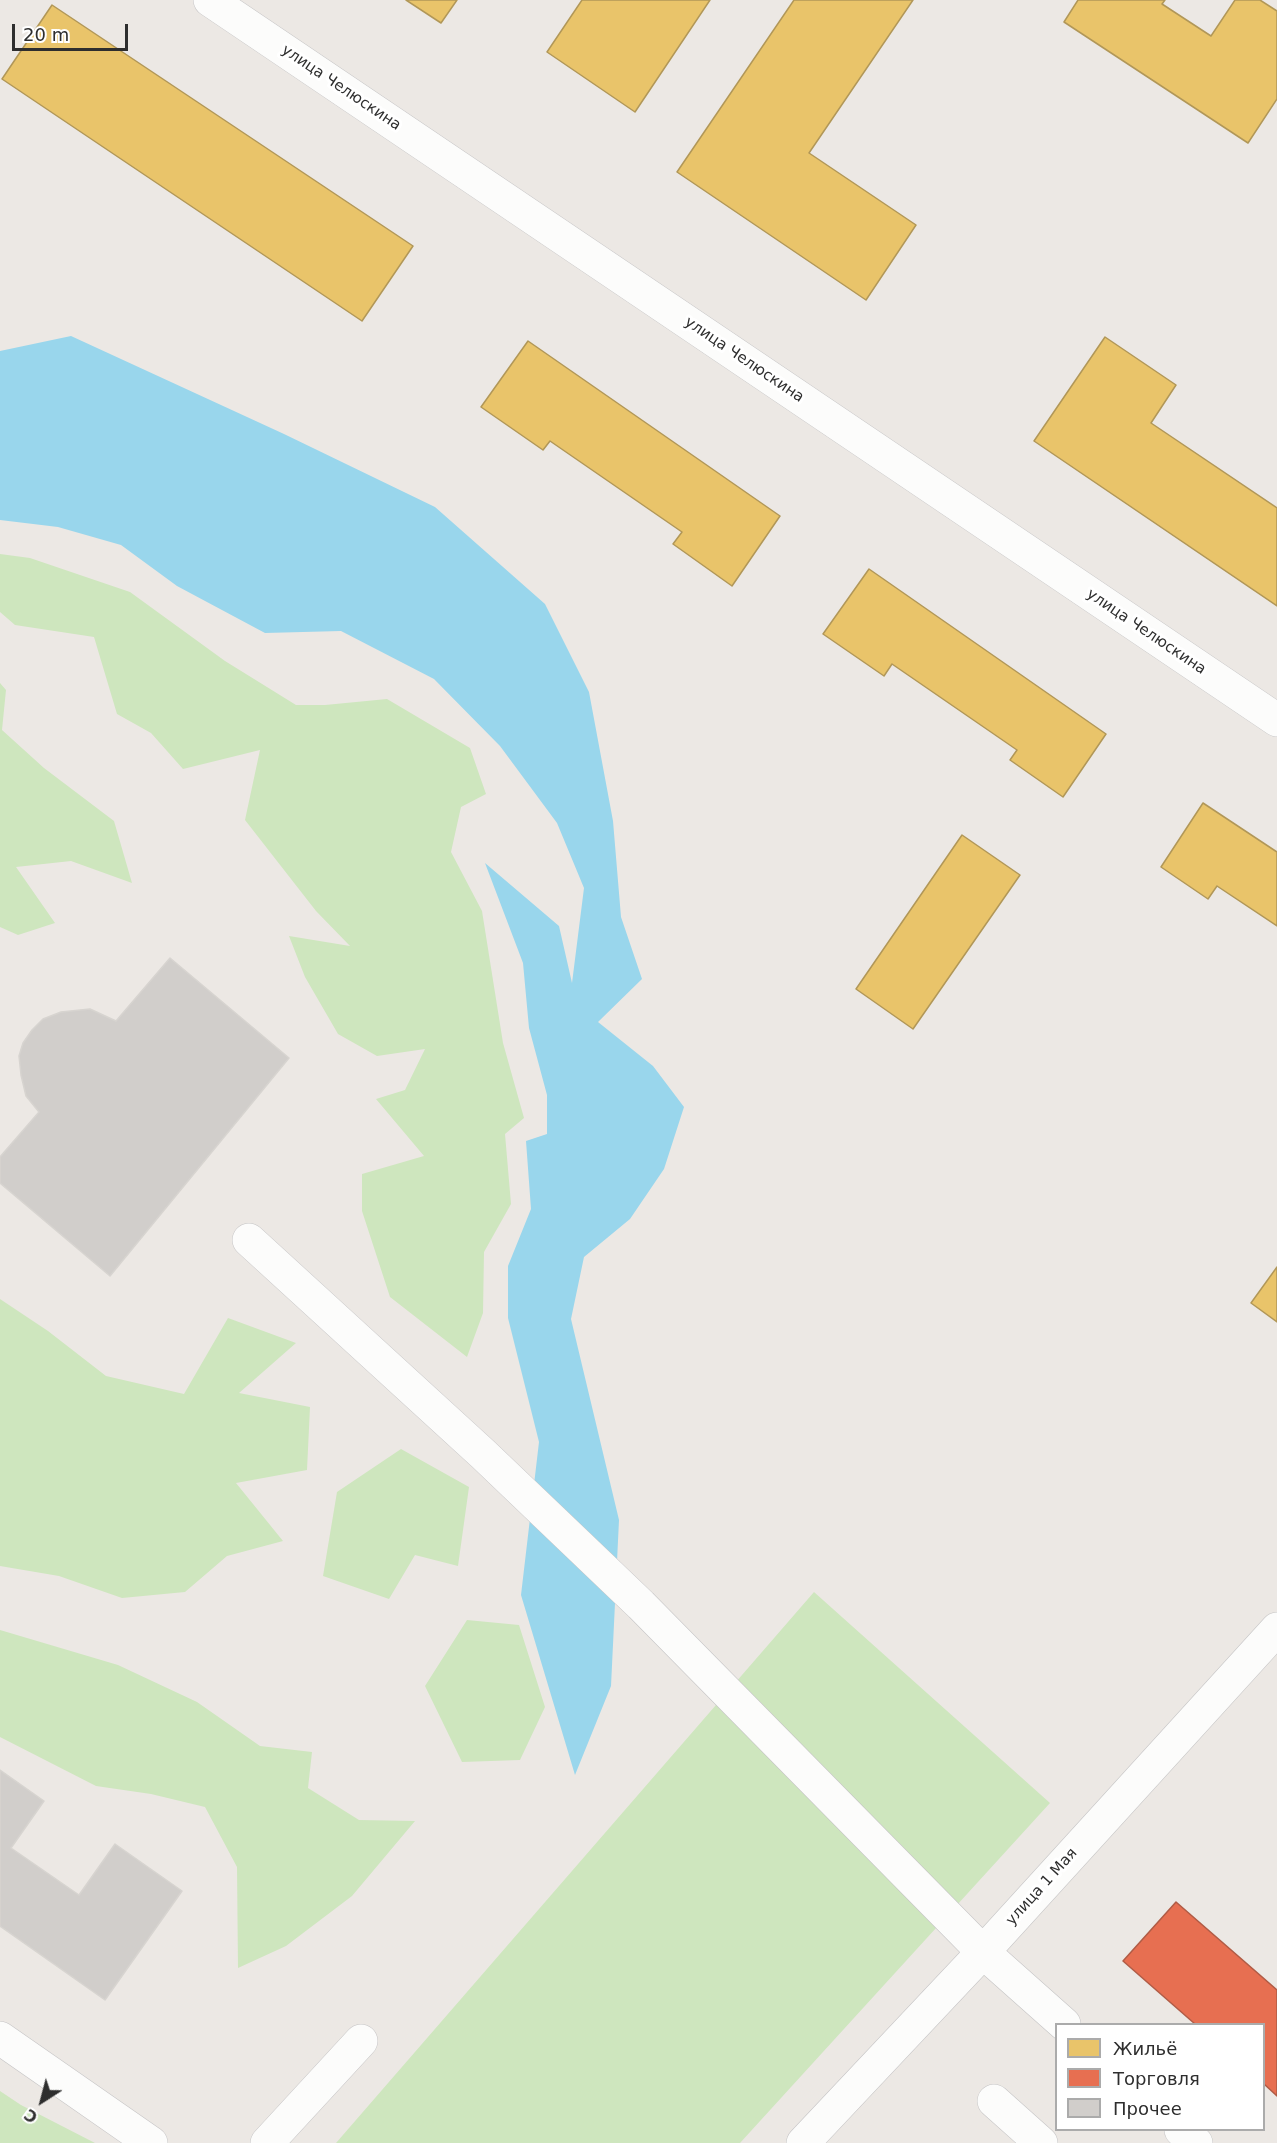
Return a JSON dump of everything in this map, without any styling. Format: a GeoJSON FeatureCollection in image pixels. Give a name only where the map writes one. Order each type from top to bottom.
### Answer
{"type":"FeatureCollection","features":[{"type":"Feature","properties":{"kind":"street","name":"улица Челюскина"},"geometry":{"type":"LineString","coordinates":[[210,0],[1277,720]]}},
{"type":"Feature","properties":{"kind":"street"},"geometry":{"type":"LineString","coordinates":[[249,1240],[483,1454],[641,1605],[983,1952],[1062,2023]]}},
{"type":"Feature","properties":{"kind":"street","name":"улица 1 Мая"},"geometry":{"type":"LineString","coordinates":[[803,2143],[983,1952],[1277,1629]]}},
{"type":"Feature","properties":{"kind":"street"},"geometry":{"type":"LineString","coordinates":[[0,2038],[151,2143]]}},
{"type":"Feature","properties":{"kind":"street"},"geometry":{"type":"LineString","coordinates":[[267,2143],[361,2041]]}},
{"type":"Feature","properties":{"kind":"street"},"geometry":{"type":"LineString","coordinates":[[994,2101],[1041,2143]]}},
{"type":"Feature","properties":{"kind":"street"},"geometry":{"type":"LineString","coordinates":[[1182,2131],[1196,2143]]}},
{"type":"Feature","properties":{"kind":"green space"},"geometry":{"type":"Polygon","coordinates":[[[0,554],[30,558],[130,592],[225,661],[296,705],[325,705],[387,699],[470,748],[486,794],[461,807],[451,852],[482,911],[503,1043],[524,1118],[505,1134],[511,1204],[484,1252],[483,1313],[467,1357],[390,1297],[362,1211],[362,1174],[424,1156],[376,1099],[405,1090],[425,1049],[377,1056],[338,1034],[305,977],[289,936],[350,946],[316,911],[245,820],[260,750],[183,769],[151,733],[117,714],[94,637],[15,625],[0,612],[0,554]]]}},
{"type":"Feature","properties":{"kind":"green space"},"geometry":{"type":"Polygon","coordinates":[[[0,683],[6,690],[2,730],[44,768],[114,821],[132,883],[71,861],[16,867],[55,923],[18,935],[0,927],[0,683]]]}},
{"type":"Feature","properties":{"kind":"green space"},"geometry":{"type":"Polygon","coordinates":[[[0,1299],[48,1331],[106,1376],[184,1394],[228,1318],[296,1343],[239,1393],[310,1407],[307,1470],[236,1483],[283,1541],[227,1556],[185,1592],[122,1598],[59,1576],[0,1566],[0,1299]]]}},
{"type":"Feature","properties":{"kind":"green space"},"geometry":{"type":"Polygon","coordinates":[[[401,1449],[469,1487],[458,1566],[415,1555],[389,1599],[323,1576],[337,1492],[401,1449]]]}},
{"type":"Feature","properties":{"kind":"green space"},"geometry":{"type":"Polygon","coordinates":[[[814,1592],[1050,1803],[740,2143],[336,2143],[814,1592]]]}},
{"type":"Feature","properties":{"kind":"green space"},"geometry":{"type":"Polygon","coordinates":[[[467,1620],[519,1625],[545,1707],[520,1760],[462,1762],[425,1686],[467,1620]]]}},
{"type":"Feature","properties":{"kind":"green space"},"geometry":{"type":"Polygon","coordinates":[[[0,1630],[118,1665],[197,1702],[260,1746],[312,1752],[308,1788],[359,1820],[415,1821],[352,1896],[286,1946],[238,1968],[237,1867],[205,1807],[151,1794],[96,1786],[0,1737],[0,1630]]]}},
{"type":"Feature","properties":{"kind":"green space"},"geometry":{"type":"Polygon","coordinates":[[[0,2091],[21,2105],[95,2143],[0,2143],[0,2091]]]}},
{"type":"Feature","properties":{"kind":"water"},"geometry":{"type":"Polygon","coordinates":[[[71,336],[284,434],[435,507],[545,604],[589,692],[613,821],[621,917],[642,979],[598,1022],[653,1066],[684,1107],[664,1169],[630,1219],[584,1257],[571,1319],[619,1520],[611,1686],[575,1775],[521,1595],[539,1442],[508,1318],[508,1266],[531,1209],[526,1141],[547,1134],[547,1095],[529,1028],[523,963],[485,863],[559,926],[572,983],[584,888],[557,823],[500,746],[434,679],[341,631],[265,633],[177,586],[121,545],[58,527],[0,520],[0,351],[71,336]]]}},
{"type":"Feature","properties":{"kind":"building: Жильё"},"geometry":{"type":"Polygon","coordinates":[[[406,0],[457,0],[441,23],[406,0]]]}},
{"type":"Feature","properties":{"kind":"building: Жильё"},"geometry":{"type":"Polygon","coordinates":[[[582,0],[710,0],[635,112],[547,52],[582,0]]]}},
{"type":"Feature","properties":{"kind":"building: Жильё"},"geometry":{"type":"Polygon","coordinates":[[[794,0],[913,0],[809,153],[916,225],[866,300],[677,172],[794,0]]]}},
{"type":"Feature","properties":{"kind":"building: Жильё"},"geometry":{"type":"Polygon","coordinates":[[[1078,0],[1165,0],[1162,4],[1211,36],[1235,0],[1260,0],[1277,11],[1277,99],[1248,143],[1064,22],[1078,0]]]}},
{"type":"Feature","properties":{"kind":"building: Жильё"},"geometry":{"type":"Polygon","coordinates":[[[52,5],[413,246],[362,321],[2,79],[52,5]]]}},
{"type":"Feature","properties":{"kind":"building: Жильё"},"geometry":{"type":"Polygon","coordinates":[[[1105,337],[1176,385],[1151,423],[1277,508],[1277,606],[1034,441],[1105,337]]]}},
{"type":"Feature","properties":{"kind":"building: Жильё"},"geometry":{"type":"Polygon","coordinates":[[[528,341],[780,516],[732,586],[673,544],[682,532],[550,441],[543,450],[481,407],[528,341]]]}},
{"type":"Feature","properties":{"kind":"building: Жильё"},"geometry":{"type":"Polygon","coordinates":[[[869,569],[1106,734],[1063,797],[1010,760],[1017,750],[892,664],[884,676],[823,634],[869,569]]]}},
{"type":"Feature","properties":{"kind":"building: Жильё"},"geometry":{"type":"Polygon","coordinates":[[[1203,803],[1277,852],[1277,926],[1217,886],[1208,899],[1161,867],[1203,803]]]}},
{"type":"Feature","properties":{"kind":"building: Жильё"},"geometry":{"type":"Polygon","coordinates":[[[962,835],[1020,875],[913,1029],[856,989],[962,835]]]}},
{"type":"Feature","properties":{"kind":"building: Жильё"},"geometry":{"type":"Polygon","coordinates":[[[1277,1267],[1277,1322],[1251,1303],[1277,1267]]]}},
{"type":"Feature","properties":{"kind":"building: Торговля"},"geometry":{"type":"Polygon","coordinates":[[[1176,1902],[1277,1990],[1277,2096],[1265,2085],[1265,2023],[1194,2023],[1123,1961],[1176,1902]]]}},
{"type":"Feature","properties":{"kind":"building: Прочее"},"geometry":{"type":"Polygon","coordinates":[[[170,958],[289,1058],[110,1276],[0,1183],[0,1157],[39,1112],[26,1096],[19,1056],[23,1043],[32,1030],[43,1019],[61,1012],[90,1009],[116,1021],[170,958]]]}},
{"type":"Feature","properties":{"kind":"building: Прочее"},"geometry":{"type":"Polygon","coordinates":[[[0,1770],[44,1801],[11,1848],[79,1895],[115,1844],[182,1891],[105,2000],[0,1926],[0,1770]]]}}]}
